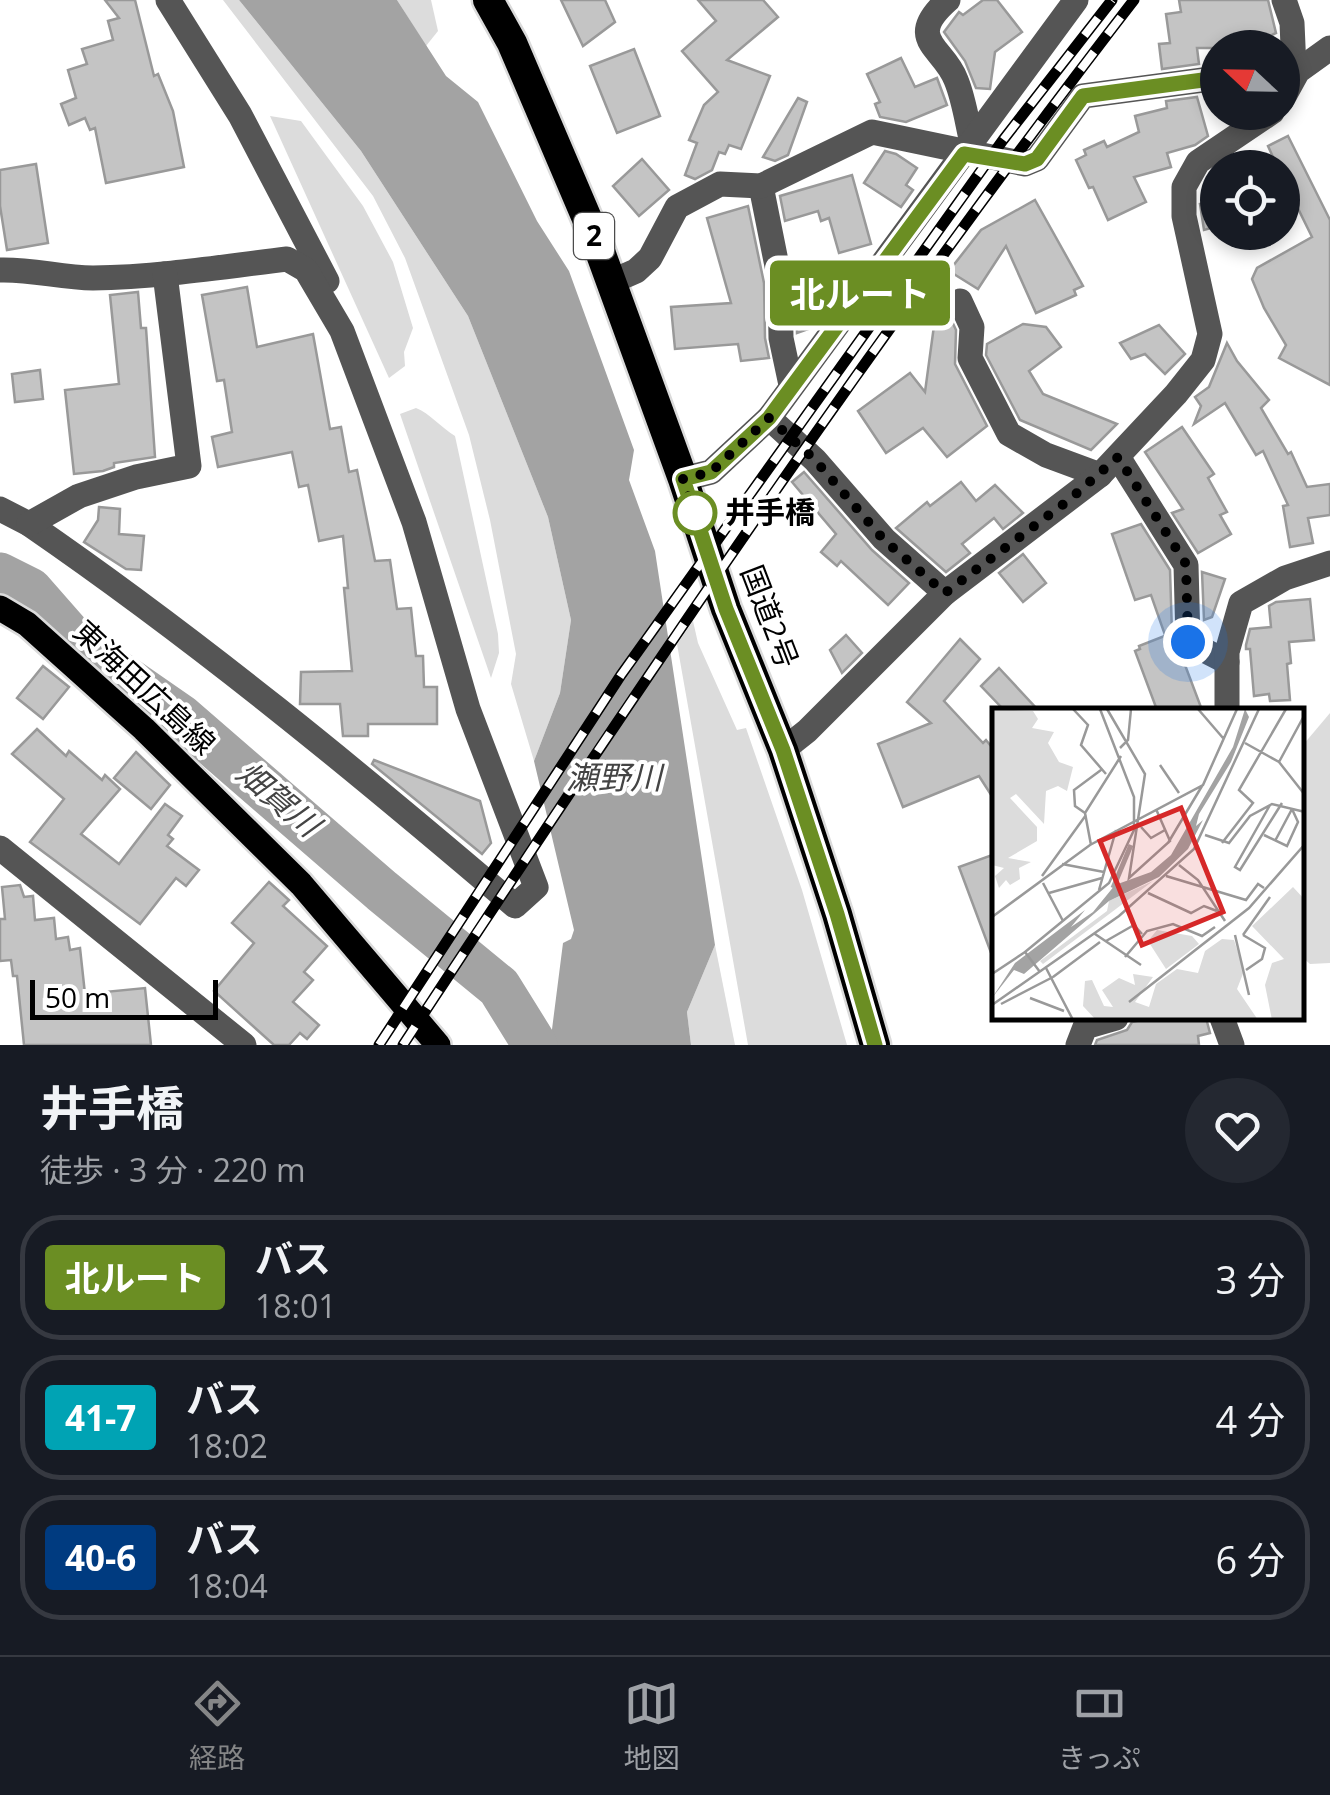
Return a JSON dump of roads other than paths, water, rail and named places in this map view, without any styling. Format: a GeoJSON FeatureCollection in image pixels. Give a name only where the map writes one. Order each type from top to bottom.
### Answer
{"type":"FeatureCollection","features":[{"type":"Feature","properties":{"kind":"highway","name":"国道2号"},"geometry":{"type":"LineString","coordinates":[[488,0],[512,43],[611,282],[726,609],[783,750],[837,914],[874,1045]]}},
{"type":"Feature","properties":{"kind":"main road","name":"東海田広島線"},"geometry":{"type":"LineString","coordinates":[[0,608],[27,624],[144,729],[301,884],[427,1040]]}},
{"type":"Feature","properties":{"kind":"street"},"geometry":{"type":"LineString","coordinates":[[168,0],[240,115],[286,202],[328,284],[333,315]]}},
{"type":"Feature","properties":{"kind":"street"},"geometry":{"type":"LineString","coordinates":[[948,0],[931,19],[927,34],[932,49],[956,77],[968,148]]}},
{"type":"Feature","properties":{"kind":"street"},"geometry":{"type":"LineString","coordinates":[[683,479],[711,472],[769,418],[1076,0]]}},
{"type":"Feature","properties":{"kind":"street"},"geometry":{"type":"LineString","coordinates":[[1284,0],[1292,30]]}},
{"type":"Feature","properties":{"kind":"street"},"geometry":{"type":"LineString","coordinates":[[1300,65],[1330,48]]}},
{"type":"Feature","properties":{"kind":"street"},"geometry":{"type":"LineString","coordinates":[[611,282],[636,271],[650,258],[677,207],[720,184],[761,186],[872,132],[968,148],[1025,164],[1037,159],[1083,96],[1200,80]]}},
{"type":"Feature","properties":{"kind":"street"},"geometry":{"type":"LineString","coordinates":[[783,750],[808,731],[945,593],[1109,466],[1204,360],[1210,334],[1184,216],[1184,187],[1198,162],[1245,130]]}},
{"type":"Feature","properties":{"kind":"street"},"geometry":{"type":"LineString","coordinates":[[761,186],[780,281],[781,338],[791,385]]}},
{"type":"Feature","properties":{"kind":"street"},"geometry":{"type":"LineString","coordinates":[[0,270],[30,269],[85,278],[164,274],[287,260],[306,270],[342,331],[414,522],[468,709],[536,887],[516,906],[360,774],[190,639],[29,524],[0,509]]}},
{"type":"Feature","properties":{"kind":"street"},"geometry":{"type":"LineString","coordinates":[[29,524],[79,496],[136,477],[189,466],[164,274]]}},
{"type":"Feature","properties":{"kind":"street"},"geometry":{"type":"LineString","coordinates":[[960,301],[972,327],[970,358],[1010,434],[1034,449],[1109,466],[1186,564],[1188,642],[1227,662]]}},
{"type":"Feature","properties":{"kind":"street"},"geometry":{"type":"LineString","coordinates":[[769,418],[815,460],[884,540],[945,593]]}},
{"type":"Feature","properties":{"kind":"street"},"geometry":{"type":"LineString","coordinates":[[1227,708],[1227,662],[1242,603],[1286,578],[1330,563]]}},
{"type":"Feature","properties":{"kind":"street"},"geometry":{"type":"LineString","coordinates":[[0,848],[244,1045]]}},
{"type":"Feature","properties":{"kind":"street"},"geometry":{"type":"LineString","coordinates":[[1078,1045],[1086,1026],[1108,1020]]}},
{"type":"Feature","properties":{"kind":"street"},"geometry":{"type":"LineString","coordinates":[[1218,1045],[1219,1020]]}},
{"type":"Feature","properties":{"kind":"street"},"geometry":{"type":"LineString","coordinates":[[1220,1020],[1232,1045]]}},
{"type":"Feature","properties":{"kind":"water","name":"瀬野川"},"geometry":{"type":"Polygon","coordinates":[[[239,0],[397,0],[446,76],[478,102],[537,221],[569,271],[634,450],[629,480],[655,551],[715,945],[687,1012],[691,1045],[550,1045],[563,943],[571,939],[574,930],[534,761],[560,693],[571,620],[548,517],[468,316],[361,151],[239,0]]]}},
{"type":"Feature","properties":{"kind":"waterway","name":"畑賀川"},"geometry":{"type":"LineString","coordinates":[[0,575],[30,590],[80,647],[181,717],[499,987],[535,1045]]}},
{"type":"Feature","properties":{"kind":"railway"},"geometry":{"type":"LineString","coordinates":[[379,1045],[621,675],[1003,140],[1112,0]]}},
{"type":"Feature","properties":{"kind":"railway"},"geometry":{"type":"LineString","coordinates":[[403,1045],[758,515],[943,255],[1134,0]]}},
{"type":"Feature","properties":{"kind":"place","name":"井手橋"},"geometry":{"type":"Point","coordinates":[695,513]}}]}
